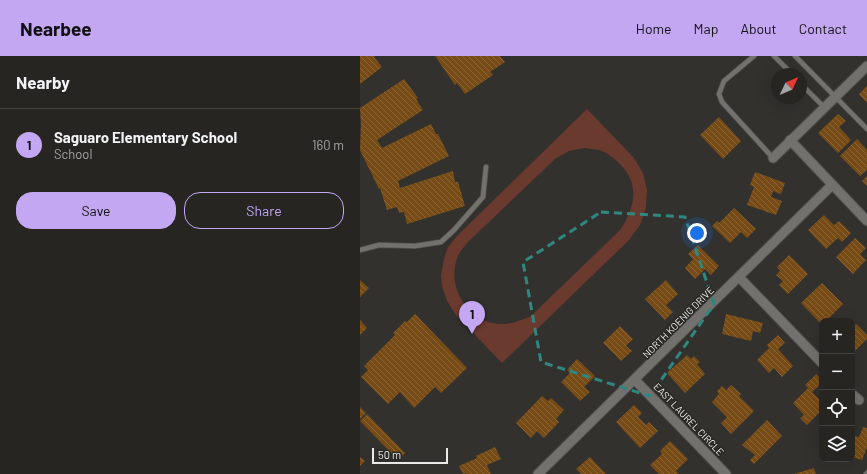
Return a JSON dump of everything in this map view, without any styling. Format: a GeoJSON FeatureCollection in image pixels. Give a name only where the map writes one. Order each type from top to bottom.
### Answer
{"type":"FeatureCollection","features":[{"type":"Feature","properties":{"kind":"street"},"geometry":{"type":"LineString","coordinates":[[772,158],[867,66]]}},
{"type":"Feature","properties":{"kind":"street"},"geometry":{"type":"LineString","coordinates":[[790,140],[867,221]]}},
{"type":"Feature","properties":{"kind":"street","name":"NORTH KOENIG DRIVE"},"geometry":{"type":"LineString","coordinates":[[538,474],[832,185]]}},
{"type":"Feature","properties":{"kind":"street"},"geometry":{"type":"LineString","coordinates":[[739,277],[819,360]]}},
{"type":"Feature","properties":{"kind":"street","name":"EAST LAUREL CIRCLE"},"geometry":{"type":"LineString","coordinates":[[635,380],[726,474]]}},
{"type":"Feature","properties":{"kind":"lane"},"geometry":{"type":"LineString","coordinates":[[754,56],[724,81],[719,94],[722,102],[772,158]]}},
{"type":"Feature","properties":{"kind":"lane"},"geometry":{"type":"LineString","coordinates":[[774,56],[786,68]]}},
{"type":"Feature","properties":{"kind":"lane"},"geometry":{"type":"LineString","coordinates":[[795,56],[867,129]]}},
{"type":"Feature","properties":{"kind":"lane"},"geometry":{"type":"LineString","coordinates":[[807,90],[824,108]]}},
{"type":"Feature","properties":{"kind":"lane"},"geometry":{"type":"LineString","coordinates":[[360,250],[379,245],[415,246],[441,242],[454,230],[483,197],[486,167]]}},
{"type":"Feature","properties":{"kind":"highlighted area"},"geometry":{"type":"Polygon","coordinates":[[[601,212],[685,217],[714,304],[650,396],[541,362],[523,262],[601,212]]]}},
{"type":"Feature","properties":{"kind":"shaded area"},"geometry":{"type":"Polygon","coordinates":[[[587,109],[634,158],[643,173],[647,190],[646,208],[640,225],[629,240],[502,363],[456,315],[447,301],[442,286],[441,275],[448,247],[458,235],[587,109]],[[584,148],[569,151],[555,159],[467,243],[460,252],[455,268],[457,291],[462,301],[479,318],[490,322],[506,324],[514,323],[531,316],[621,229],[626,221],[630,212],[633,196],[631,180],[620,164],[611,156],[599,150],[584,148]]]}},
{"type":"Feature","properties":{"kind":"building"},"geometry":{"type":"Polygon","coordinates":[[[360,56],[375,56],[374,57],[382,67],[360,84],[360,56]]]}},
{"type":"Feature","properties":{"kind":"building"},"geometry":{"type":"Polygon","coordinates":[[[435,56],[500,56],[505,62],[490,72],[493,75],[465,94],[457,83],[455,85],[435,56]]]}},
{"type":"Feature","properties":{"kind":"building"},"geometry":{"type":"Polygon","coordinates":[[[404,79],[418,98],[416,99],[423,110],[377,140],[382,148],[431,124],[449,156],[398,181],[400,188],[453,171],[455,182],[458,182],[465,206],[407,224],[404,212],[399,213],[397,207],[387,210],[380,188],[379,189],[360,150],[360,108],[404,79]]]}},
{"type":"Feature","properties":{"kind":"building"},"geometry":{"type":"Polygon","coordinates":[[[867,86],[867,103],[859,94],[867,86]]]}},
{"type":"Feature","properties":{"kind":"building"},"geometry":{"type":"Polygon","coordinates":[[[838,114],[846,121],[839,127],[851,140],[838,153],[818,133],[838,114]]]}},
{"type":"Feature","properties":{"kind":"building"},"geometry":{"type":"Polygon","coordinates":[[[719,117],[741,141],[723,159],[700,135],[719,117]]]}},
{"type":"Feature","properties":{"kind":"building"},"geometry":{"type":"Polygon","coordinates":[[[857,139],[867,150],[867,170],[860,176],[840,156],[857,139]]]}},
{"type":"Feature","properties":{"kind":"building"},"geometry":{"type":"Polygon","coordinates":[[[755,172],[785,183],[781,194],[773,191],[771,197],[782,201],[776,215],[747,205],[754,187],[750,185],[755,172]]]}},
{"type":"Feature","properties":{"kind":"building"},"geometry":{"type":"Polygon","coordinates":[[[867,176],[867,186],[862,181],[867,176]]]}},
{"type":"Feature","properties":{"kind":"building"},"geometry":{"type":"Polygon","coordinates":[[[734,208],[756,229],[747,238],[741,232],[730,243],[712,226],[717,221],[719,223],[734,208]]]}},
{"type":"Feature","properties":{"kind":"building"},"geometry":{"type":"Polygon","coordinates":[[[824,215],[834,225],[839,221],[851,233],[842,242],[838,238],[826,249],[808,230],[824,215]]]}},
{"type":"Feature","properties":{"kind":"building"},"geometry":{"type":"Polygon","coordinates":[[[855,238],[866,248],[860,254],[866,260],[853,274],[836,257],[855,238]]]}},
{"type":"Feature","properties":{"kind":"building"},"geometry":{"type":"Polygon","coordinates":[[[698,245],[719,266],[711,275],[705,269],[695,279],[685,268],[693,259],[688,254],[698,245]]]}},
{"type":"Feature","properties":{"kind":"building"},"geometry":{"type":"Polygon","coordinates":[[[789,255],[808,274],[788,294],[779,285],[783,281],[776,275],[780,271],[777,267],[789,255]]]}},
{"type":"Feature","properties":{"kind":"building"},"geometry":{"type":"Polygon","coordinates":[[[360,280],[369,288],[360,297],[360,280]]]}},
{"type":"Feature","properties":{"kind":"building"},"geometry":{"type":"Polygon","coordinates":[[[666,280],[678,294],[666,305],[673,312],[665,320],[645,299],[666,280]]]}},
{"type":"Feature","properties":{"kind":"building"},"geometry":{"type":"Polygon","coordinates":[[[822,283],[843,304],[829,318],[819,318],[819,322],[801,303],[822,283]]]}},
{"type":"Feature","properties":{"kind":"building"},"geometry":{"type":"Polygon","coordinates":[[[415,314],[467,368],[441,393],[435,387],[414,408],[400,392],[388,404],[361,377],[368,370],[364,366],[395,335],[393,333],[405,321],[407,322],[415,314]]]}},
{"type":"Feature","properties":{"kind":"building"},"geometry":{"type":"Polygon","coordinates":[[[726,314],[763,323],[760,333],[753,331],[751,341],[722,334],[726,314]]]}},
{"type":"Feature","properties":{"kind":"building"},"geometry":{"type":"Polygon","coordinates":[[[360,320],[367,328],[360,335],[360,320]]]}},
{"type":"Feature","properties":{"kind":"building"},"geometry":{"type":"Polygon","coordinates":[[[856,324],[867,335],[867,339],[855,351],[856,324]]]}},
{"type":"Feature","properties":{"kind":"building"},"geometry":{"type":"Polygon","coordinates":[[[620,326],[633,339],[626,346],[632,351],[621,361],[603,343],[620,326]]]}},
{"type":"Feature","properties":{"kind":"building"},"geometry":{"type":"Polygon","coordinates":[[[778,335],[785,343],[778,349],[793,366],[782,377],[774,368],[769,373],[757,360],[769,348],[767,345],[778,335]]]}},
{"type":"Feature","properties":{"kind":"building"},"geometry":{"type":"Polygon","coordinates":[[[687,355],[691,359],[694,356],[700,362],[697,364],[705,374],[685,393],[667,373],[687,355]]]}},
{"type":"Feature","properties":{"kind":"building"},"geometry":{"type":"Polygon","coordinates":[[[577,359],[595,376],[584,387],[590,392],[580,401],[561,382],[570,373],[567,370],[577,359]]]}},
{"type":"Feature","properties":{"kind":"building"},"geometry":{"type":"Polygon","coordinates":[[[816,374],[819,377],[819,386],[812,392],[819,399],[819,413],[807,425],[800,418],[804,415],[793,403],[808,388],[805,385],[816,374]]]}},
{"type":"Feature","properties":{"kind":"building"},"geometry":{"type":"Polygon","coordinates":[[[731,385],[741,394],[739,396],[754,411],[731,434],[721,423],[727,417],[712,402],[719,394],[717,391],[722,386],[726,390],[731,385]]]}},
{"type":"Feature","properties":{"kind":"building"},"geometry":{"type":"Polygon","coordinates":[[[542,396],[548,401],[551,398],[564,410],[556,419],[559,422],[544,438],[537,431],[531,438],[516,423],[542,396]]]}},
{"type":"Feature","properties":{"kind":"building"},"geometry":{"type":"Polygon","coordinates":[[[634,405],[642,413],[638,417],[646,425],[649,422],[658,431],[640,448],[616,422],[634,405]]]}},
{"type":"Feature","properties":{"kind":"building"},"geometry":{"type":"Polygon","coordinates":[[[360,407],[366,413],[360,419],[360,407]]]}},
{"type":"Feature","properties":{"kind":"building"},"geometry":{"type":"Polygon","coordinates":[[[367,414],[405,453],[398,460],[360,421],[367,414]]]}},
{"type":"Feature","properties":{"kind":"building"},"geometry":{"type":"Polygon","coordinates":[[[767,420],[782,436],[754,464],[750,460],[755,455],[742,445],[767,420]]]}},
{"type":"Feature","properties":{"kind":"building"},"geometry":{"type":"Polygon","coordinates":[[[863,427],[867,428],[867,447],[862,460],[855,458],[855,436],[859,437],[863,427]]]}},
{"type":"Feature","properties":{"kind":"building"},"geometry":{"type":"Polygon","coordinates":[[[670,441],[688,459],[676,471],[679,474],[659,474],[650,465],[662,454],[660,451],[670,441]]]}},
{"type":"Feature","properties":{"kind":"building"},"geometry":{"type":"Polygon","coordinates":[[[495,447],[501,459],[487,465],[491,474],[463,474],[459,466],[477,458],[476,456],[495,447]]]}},
{"type":"Feature","properties":{"kind":"building"},"geometry":{"type":"Polygon","coordinates":[[[360,457],[365,461],[360,466],[360,457]]]}},
{"type":"Feature","properties":{"kind":"building"},"geometry":{"type":"Polygon","coordinates":[[[590,457],[606,474],[581,474],[576,469],[590,457]]]}},
{"type":"Feature","properties":{"kind":"building"},"geometry":{"type":"Polygon","coordinates":[[[814,468],[816,474],[794,474],[814,468]]]}},
{"type":"Feature","properties":{"kind":"place","name":"Saguaro Elementary School"},"geometry":{"type":"Point","coordinates":[472,334]}}]}
